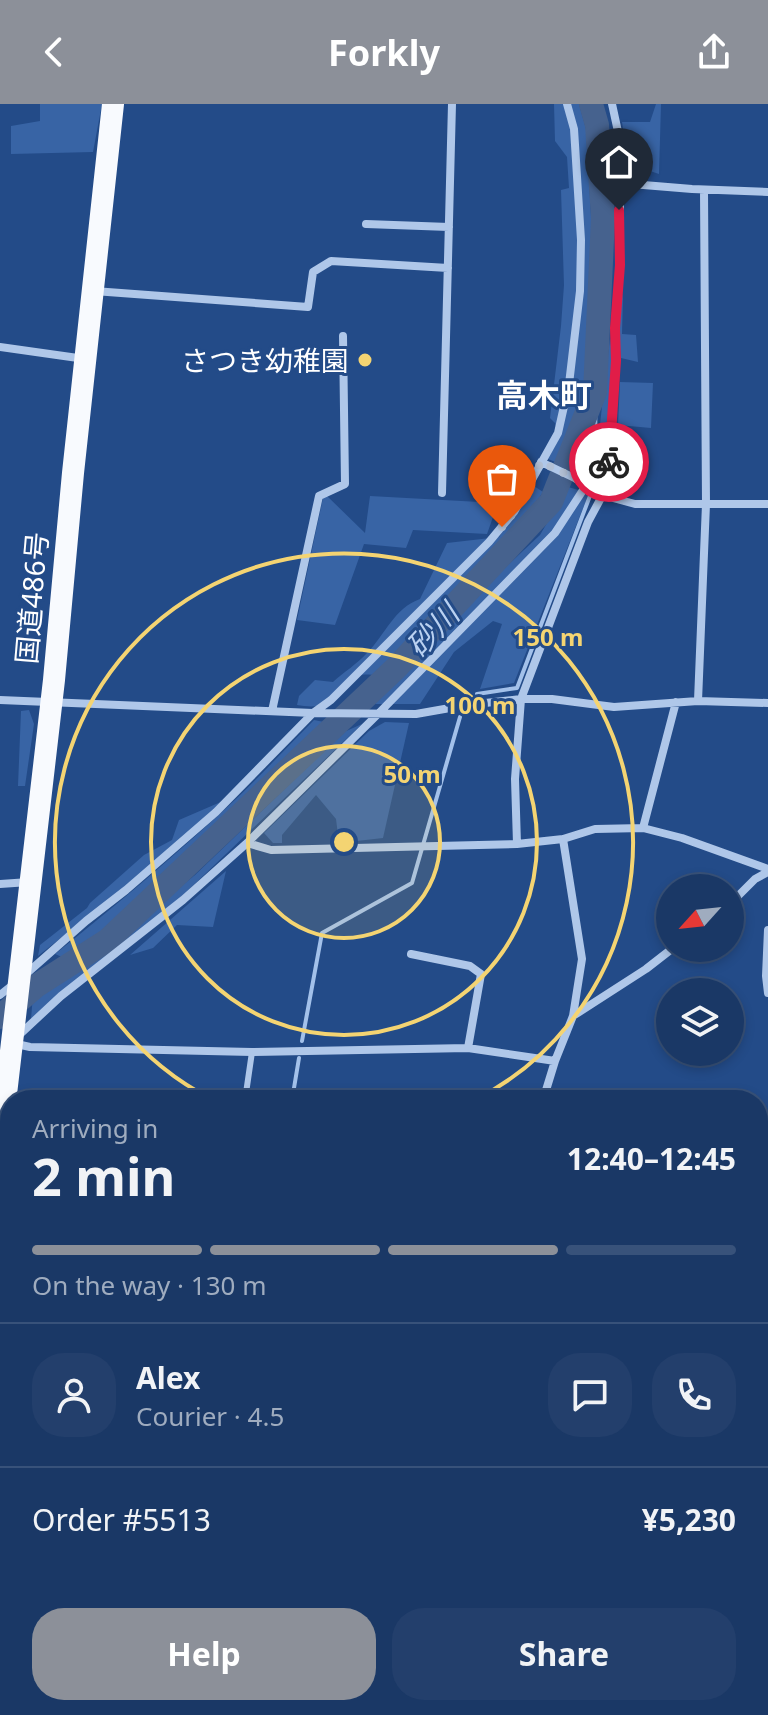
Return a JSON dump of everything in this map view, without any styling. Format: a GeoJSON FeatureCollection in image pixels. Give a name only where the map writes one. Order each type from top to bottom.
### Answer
{"type":"FeatureCollection","features":[{"type":"Feature","properties":{"kind":"highway","name":"国道486号"},"geometry":{"type":"LineString","coordinates":[[6,1090],[51,702],[113,104]]}},
{"type":"Feature","properties":{"kind":"street"},"geometry":{"type":"LineString","coordinates":[[442,493],[452,104]]}},
{"type":"Feature","properties":{"kind":"street"},"geometry":{"type":"LineString","coordinates":[[0,995],[216,812],[489,542],[514,512],[558,433],[569,384],[580,291],[581,240],[574,129],[567,104]]}},
{"type":"Feature","properties":{"kind":"street"},"geometry":{"type":"LineString","coordinates":[[517,844],[515,779],[521,699],[588,522],[608,485],[620,265],[620,141],[612,104]]}},
{"type":"Feature","properties":{"kind":"street"},"geometry":{"type":"LineString","coordinates":[[619,183],[768,192]]}},
{"type":"Feature","properties":{"kind":"street"},"geometry":{"type":"LineString","coordinates":[[698,701],[706,504],[704,190]]}},
{"type":"Feature","properties":{"kind":"street"},"geometry":{"type":"LineString","coordinates":[[366,224],[449,227]]}},
{"type":"Feature","properties":{"kind":"street"},"geometry":{"type":"LineString","coordinates":[[93,291],[308,307],[313,272],[331,261],[448,268]]}},
{"type":"Feature","properties":{"kind":"street"},"geometry":{"type":"LineString","coordinates":[[272,711],[319,496],[345,484],[343,336]]}},
{"type":"Feature","properties":{"kind":"street"},"geometry":{"type":"LineString","coordinates":[[0,347],[86,359]]}},
{"type":"Feature","properties":{"kind":"street"},"geometry":{"type":"LineString","coordinates":[[541,462],[587,484],[602,495],[635,504],[768,504]]}},
{"type":"Feature","properties":{"kind":"street"},"geometry":{"type":"LineString","coordinates":[[555,1061],[468,1048],[252,1052],[30,1047],[12,1035],[183,900],[247,843],[555,533],[587,484]]}},
{"type":"Feature","properties":{"kind":"street"},"geometry":{"type":"LineString","coordinates":[[0,700],[378,714],[416,714],[521,699],[552,699],[614,707],[698,701],[768,703]]}},
{"type":"Feature","properties":{"kind":"street"},"geometry":{"type":"LineString","coordinates":[[643,828],[676,702]]}},
{"type":"Feature","properties":{"kind":"street"},"geometry":{"type":"LineString","coordinates":[[247,843],[271,850],[517,844],[563,839],[595,829],[643,828],[682,838],[768,871]]}},
{"type":"Feature","properties":{"kind":"street"},"geometry":{"type":"LineString","coordinates":[[546,1090],[573,1016],[582,959],[563,839]]}},
{"type":"Feature","properties":{"kind":"street"},"geometry":{"type":"LineString","coordinates":[[744,890],[768,871]]}},
{"type":"Feature","properties":{"kind":"street"},"geometry":{"type":"LineString","coordinates":[[0,884],[30,881]]}},
{"type":"Feature","properties":{"kind":"street"},"geometry":{"type":"LineString","coordinates":[[768,930],[768,993]]}},
{"type":"Feature","properties":{"kind":"street"},"geometry":{"type":"LineString","coordinates":[[411,954],[470,966],[481,974],[468,1048]]}},
{"type":"Feature","properties":{"kind":"street"},"geometry":{"type":"LineString","coordinates":[[573,1016],[656,961]]}},
{"type":"Feature","properties":{"kind":"lane"},"geometry":{"type":"LineString","coordinates":[[246,1090],[252,1052]]}},
{"type":"Feature","properties":{"kind":"shaded area"},"geometry":{"type":"Polygon","coordinates":[[[40,104],[102,104],[93,152],[11,154],[11,126],[40,121],[40,104]]]}},
{"type":"Feature","properties":{"kind":"shaded area"},"geometry":{"type":"Polygon","coordinates":[[[554,104],[579,104],[586,129],[592,233],[587,339],[589,394],[560,464],[548,459],[558,441],[555,423],[550,418],[564,285],[561,190],[569,188],[567,157],[555,141],[554,104]]]}},
{"type":"Feature","properties":{"kind":"shaded area"},"geometry":{"type":"Polygon","coordinates":[[[656,104],[661,104],[659,174],[650,171],[647,143],[625,143],[622,122],[650,122],[656,104]]]}},
{"type":"Feature","properties":{"kind":"shaded area"},"geometry":{"type":"Polygon","coordinates":[[[623,292],[622,334],[636,335],[638,362],[621,358],[618,325],[623,292]]]}},
{"type":"Feature","properties":{"kind":"shaded area"},"geometry":{"type":"Polygon","coordinates":[[[610,338],[613,361],[602,488],[578,471],[587,438],[600,424],[610,338]]]}},
{"type":"Feature","properties":{"kind":"shaded area"},"geometry":{"type":"Polygon","coordinates":[[[620,382],[653,383],[651,428],[618,425],[620,382]]]}},
{"type":"Feature","properties":{"kind":"shaded area"},"geometry":{"type":"Polygon","coordinates":[[[534,486],[543,492],[529,513],[487,562],[378,676],[356,676],[317,706],[297,705],[299,696],[315,680],[333,682],[367,653],[403,609],[420,599],[447,543],[499,537],[534,486]]]}},
{"type":"Feature","properties":{"kind":"shaded area"},"geometry":{"type":"Polygon","coordinates":[[[568,487],[589,493],[514,683],[480,689],[502,624],[493,621],[454,652],[420,704],[375,704],[393,678],[540,535],[568,487]]]}},
{"type":"Feature","properties":{"kind":"shaded area"},"geometry":{"type":"Polygon","coordinates":[[[326,495],[365,533],[370,496],[498,503],[487,534],[413,530],[406,548],[364,544],[335,625],[297,620],[326,495]]]}},
{"type":"Feature","properties":{"kind":"shaded area"},"geometry":{"type":"Polygon","coordinates":[[[29,710],[34,724],[25,786],[18,786],[21,711],[29,710]]]}},
{"type":"Feature","properties":{"kind":"shaded area"},"geometry":{"type":"Polygon","coordinates":[[[314,720],[324,722],[222,825],[92,946],[62,957],[55,954],[215,818],[314,720]]]}},
{"type":"Feature","properties":{"kind":"shaded area"},"geometry":{"type":"Polygon","coordinates":[[[385,722],[409,723],[383,838],[339,843],[336,819],[316,795],[282,835],[282,843],[273,843],[264,833],[369,731],[385,722]]]}},
{"type":"Feature","properties":{"kind":"shaded area"},"geometry":{"type":"Polygon","coordinates":[[[362,724],[179,899],[31,1019],[33,995],[109,945],[195,875],[344,732],[362,724]]]}},
{"type":"Feature","properties":{"kind":"shaded area"},"geometry":{"type":"Polygon","coordinates":[[[223,801],[124,888],[38,956],[40,945],[87,908],[144,855],[172,840],[179,820],[223,801]]]}},
{"type":"Feature","properties":{"kind":"shaded area"},"geometry":{"type":"Polygon","coordinates":[[[226,871],[213,927],[177,925],[153,948],[130,955],[226,871]]]}},
{"type":"Feature","properties":{"kind":"waterway","name":"砂川"},"geometry":{"type":"LineString","coordinates":[[0,1017],[36,986],[108,940],[396,668],[551,502],[595,392],[603,218],[597,125],[591,104]]}},
{"type":"Feature","properties":{"kind":"waterway"},"geometry":{"type":"LineString","coordinates":[[477,694],[517,688],[596,480],[595,392]]}},
{"type":"Feature","properties":{"kind":"waterway"},"geometry":{"type":"LineString","coordinates":[[302,1041],[322,933],[412,883],[460,717]]}},
{"type":"Feature","properties":{"kind":"waterway"},"geometry":{"type":"LineString","coordinates":[[294,1090],[299,1058]]}},
{"type":"Feature","properties":{"kind":"way so far"},"geometry":{"type":"LineString","coordinates":[[502,527],[514,512],[541,462],[587,484],[602,495],[608,485],[609,462]]}},
{"type":"Feature","properties":{"kind":"place","name":"さつき幼稚園"},"geometry":{"type":"Point","coordinates":[365,360]}},
{"type":"Feature","properties":{"kind":"district","name":"高木町"},"geometry":{"type":"Point","coordinates":[544,394]}},
{"type":"Feature","properties":{"kind":"route"},"geometry":{"type":"LineString","coordinates":[[609,462],[620,265],[619,210]]}}]}
